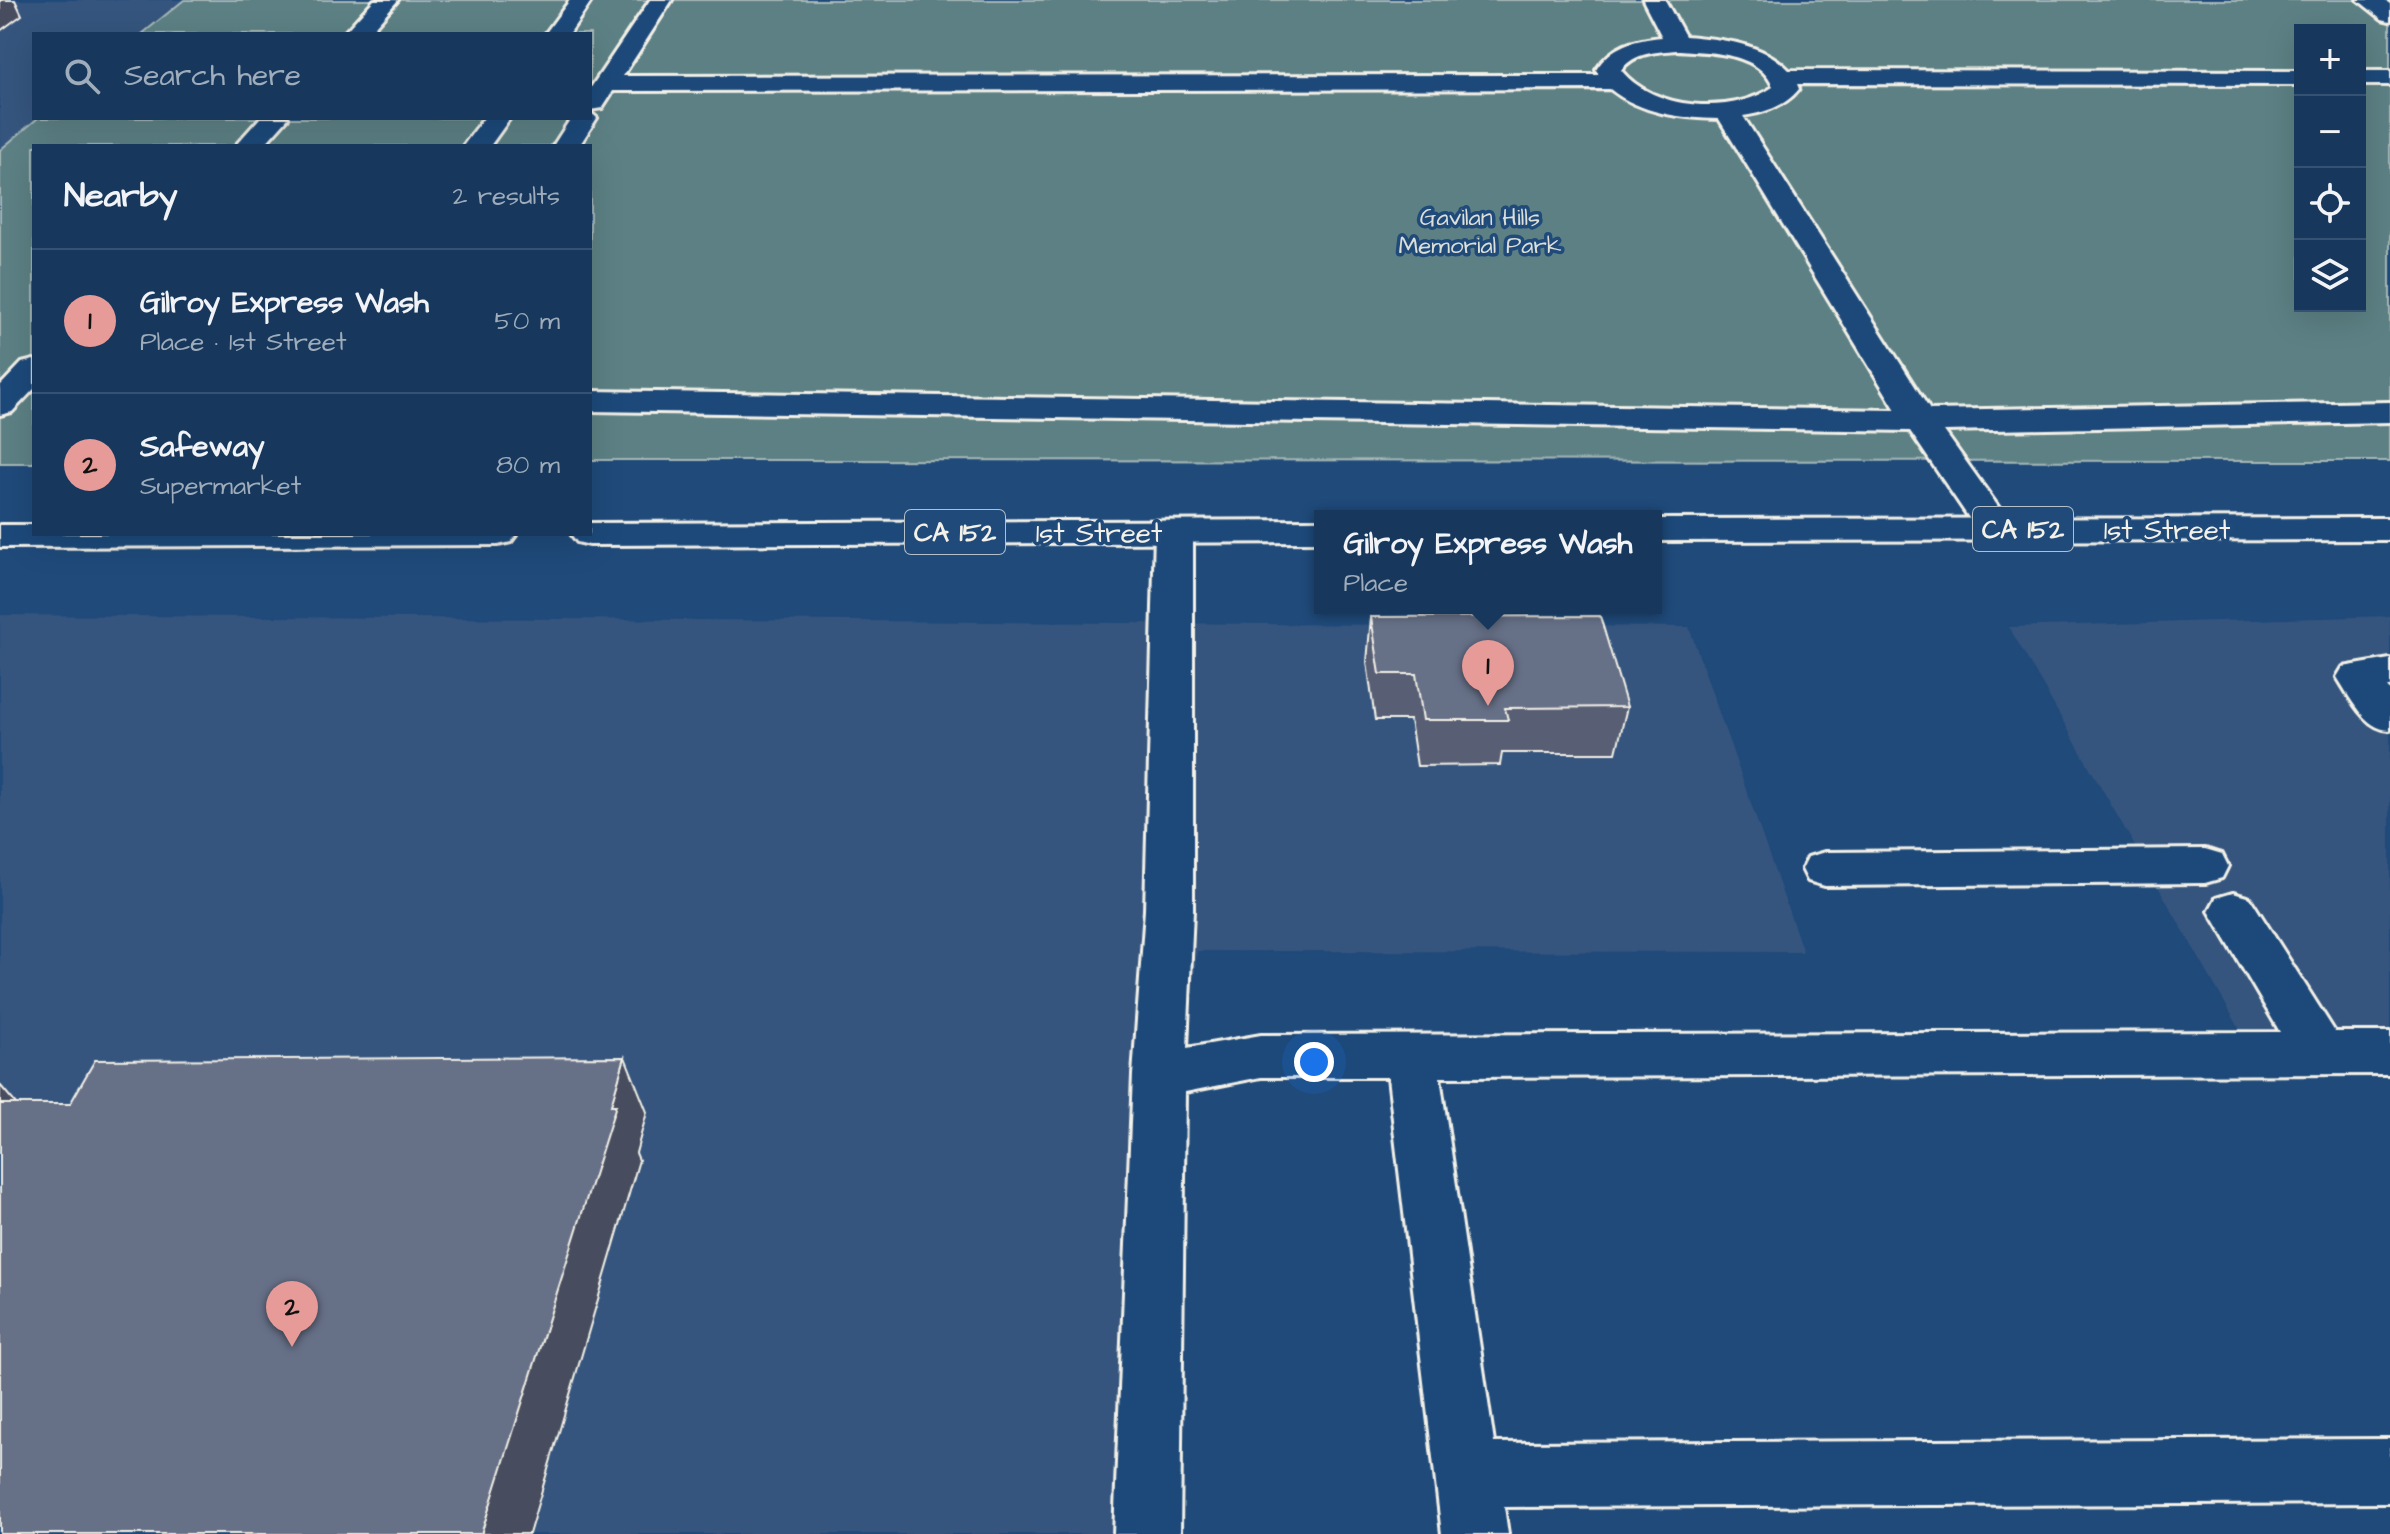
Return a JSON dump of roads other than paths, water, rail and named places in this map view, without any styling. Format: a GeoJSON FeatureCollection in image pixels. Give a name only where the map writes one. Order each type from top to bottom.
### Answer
{"type":"FeatureCollection","features":[{"type":"Feature","properties":{"kind":"main road"},"geometry":{"type":"LineString","coordinates":[[357,32],[387,0]]}},
{"type":"Feature","properties":{"kind":"main road"},"geometry":{"type":"LineString","coordinates":[[558,32],[581,0]]}},
{"type":"Feature","properties":{"kind":"main road"},"geometry":{"type":"LineString","coordinates":[[592,105],[661,0]]}},
{"type":"Feature","properties":{"kind":"main road"},"geometry":{"type":"LineString","coordinates":[[1654,0],[1677,43]]}},
{"type":"Feature","properties":{"kind":"main road"},"geometry":{"type":"LineString","coordinates":[[2369,0],[2390,14]]}},
{"type":"Feature","properties":{"kind":"main road"},"geometry":{"type":"LineString","coordinates":[[1613,82],[1608,70],[1613,59],[1628,51],[1677,43],[1736,50],[1760,59],[1784,77],[2294,78]]}},
{"type":"Feature","properties":{"kind":"main road"},"geometry":{"type":"LineString","coordinates":[[605,84],[1613,82],[1636,97],[1663,105],[1727,111],[1757,107],[1777,99],[1786,89],[1784,77]]}},
{"type":"Feature","properties":{"kind":"main road"},"geometry":{"type":"LineString","coordinates":[[2366,78],[2390,78]]}},
{"type":"Feature","properties":{"kind":"main road"},"geometry":{"type":"LineString","coordinates":[[1727,111],[1920,421],[1995,529]]}},
{"type":"Feature","properties":{"kind":"main road"},"geometry":{"type":"LineString","coordinates":[[250,144],[273,120]]}},
{"type":"Feature","properties":{"kind":"main road"},"geometry":{"type":"LineString","coordinates":[[478,144],[496,120]]}},
{"type":"Feature","properties":{"kind":"main road"},"geometry":{"type":"LineString","coordinates":[[567,144],[583,120]]}},
{"type":"Feature","properties":{"kind":"main road"},"geometry":{"type":"LineString","coordinates":[[0,405],[32,372]]}},
{"type":"Feature","properties":{"kind":"main road"},"geometry":{"type":"LineString","coordinates":[[592,401],[1920,421],[2390,412]]}},
{"type":"Feature","properties":{"kind":"main road","name":"1st Street"},"geometry":{"type":"LineString","coordinates":[[1662,530],[2390,529]]}},
{"type":"Feature","properties":{"kind":"main road","name":"1st Street"},"geometry":{"type":"LineString","coordinates":[[592,534],[1314,531]]}},
{"type":"Feature","properties":{"kind":"main road"},"geometry":{"type":"LineString","coordinates":[[1147,1534],[1159,1075],[1169,910],[1174,532]]}},
{"type":"Feature","properties":{"kind":"main road"},"geometry":{"type":"LineString","coordinates":[[0,536],[32,536]]}},
{"type":"Feature","properties":{"kind":"main road"},"geometry":{"type":"LineString","coordinates":[[2387,717],[2358,677],[2390,673]]}},
{"type":"Feature","properties":{"kind":"main road"},"geometry":{"type":"LineString","coordinates":[[1825,869],[2205,866]]}},
{"type":"Feature","properties":{"kind":"main road"},"geometry":{"type":"LineString","coordinates":[[2233,911],[2320,1053]]}},
{"type":"Feature","properties":{"kind":"main road"},"geometry":{"type":"LineString","coordinates":[[1159,1075],[1261,1056],[2390,1053]]}},
{"type":"Feature","properties":{"kind":"main road"},"geometry":{"type":"LineString","coordinates":[[1411,1056],[1471,1504],[2390,1471]]}},
{"type":"Feature","properties":{"kind":"place","name":"Gilroy Express Wash"},"geometry":{"type":"Point","coordinates":[1488,706]}},
{"type":"Feature","properties":{"kind":"place","name":"Safeway"},"geometry":{"type":"Point","coordinates":[292,1347]}},
{"type":"Feature","properties":{"kind":"park label","name":"Gavilan Hills Memorial Park"},"geometry":{"type":"Point","coordinates":[1480,231]}}]}
